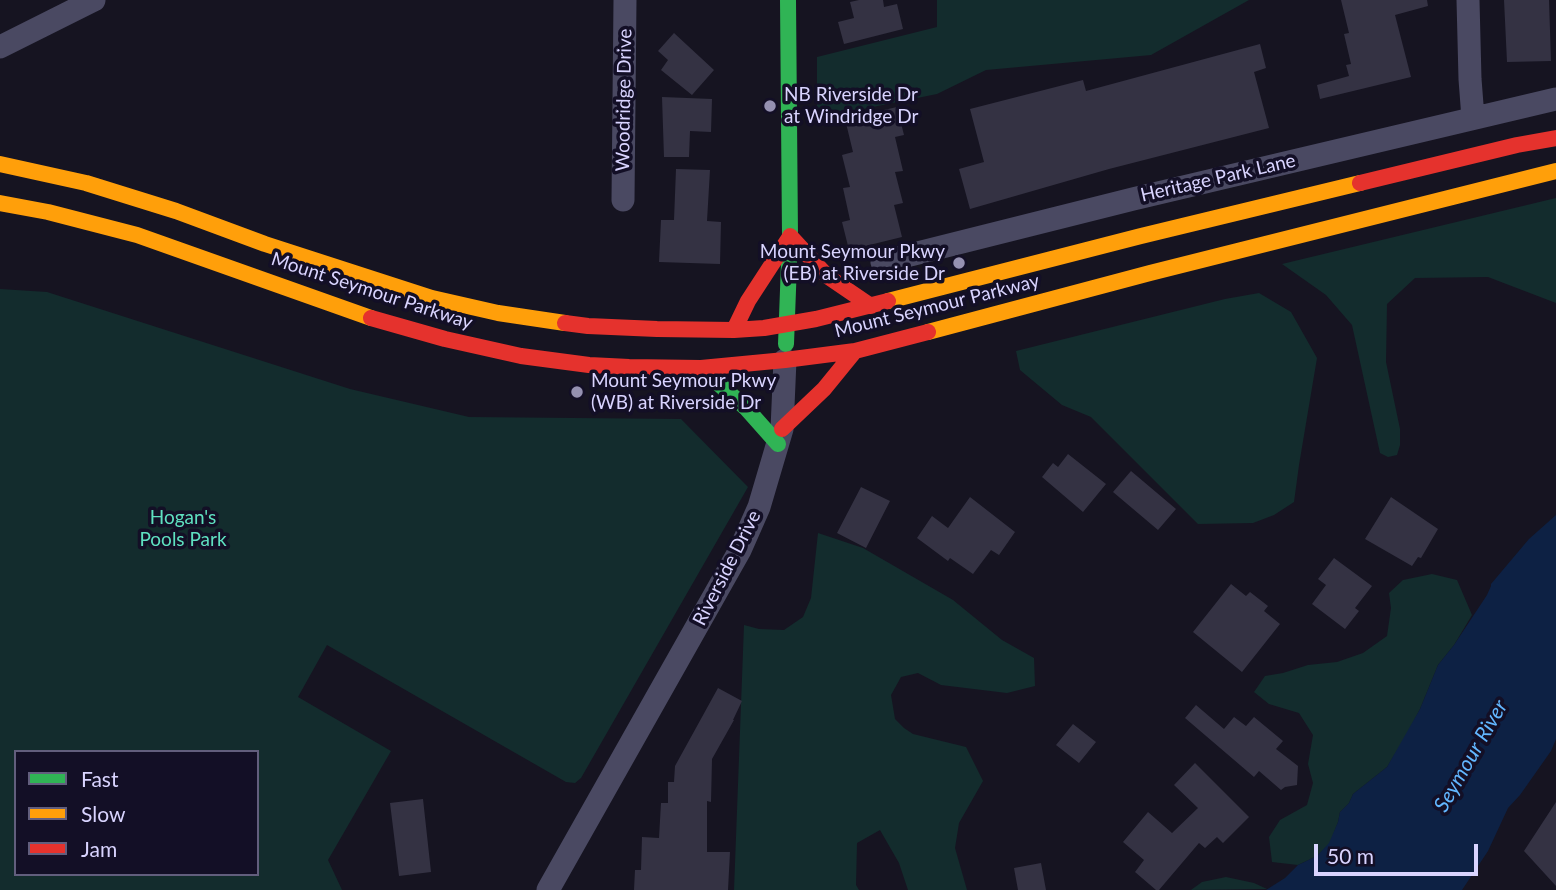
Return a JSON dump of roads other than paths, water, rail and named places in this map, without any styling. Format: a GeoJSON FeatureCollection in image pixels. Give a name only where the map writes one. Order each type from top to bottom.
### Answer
{"type":"FeatureCollection","features":[{"type":"Feature","properties":{"kind":"main road","name":"Riverside Drive"},"geometry":{"type":"LineString","coordinates":[[785,360],[790,236],[788,0]]}},
{"type":"Feature","properties":{"kind":"main road","name":"Mount Seymour Parkway"},"geometry":{"type":"LineString","coordinates":[[0,164],[86,183],[445,301],[498,313],[588,326],[734,330],[816,319],[1142,236],[1517,145],[1556,138]]}},
{"type":"Feature","properties":{"kind":"main road","name":"Mount Seymour Parkway"},"geometry":{"type":"LineString","coordinates":[[0,203],[48,212],[137,235],[381,321],[445,339],[521,356],[589,365],[701,368],[855,351],[1150,273],[1556,171]]}},
{"type":"Feature","properties":{"kind":"main road"},"geometry":{"type":"LineString","coordinates":[[734,330],[753,293],[790,236],[827,276],[871,306]]}},
{"type":"Feature","properties":{"kind":"main road"},"geometry":{"type":"LineString","coordinates":[[701,368],[780,437],[855,351]]}},
{"type":"Feature","properties":{"kind":"street"},"geometry":{"type":"LineString","coordinates":[[0,47],[94,0]]}},
{"type":"Feature","properties":{"kind":"street","name":"Woodridge Drive"},"geometry":{"type":"LineString","coordinates":[[623,200],[625,0]]}},
{"type":"Feature","properties":{"kind":"street"},"geometry":{"type":"LineString","coordinates":[[1468,0],[1473,118]]}},
{"type":"Feature","properties":{"kind":"street","name":"Heritage Park Lane"},"geometry":{"type":"LineString","coordinates":[[882,262],[1120,202],[1556,99]]}},
{"type":"Feature","properties":{"kind":"street","name":"Riverside Drive"},"geometry":{"type":"LineString","coordinates":[[550,889],[740,550],[759,507],[780,437],[785,360]]}},
{"type":"Feature","properties":{"kind":"water","name":"Seymour River"},"geometry":{"type":"Polygon","coordinates":[[[1556,515],[1556,739],[1551,751],[1508,808],[1488,851],[1462,890],[1266,890],[1285,878],[1298,865],[1317,856],[1329,843],[1340,812],[1353,794],[1387,767],[1420,709],[1438,665],[1487,595],[1491,584],[1529,539],[1556,515]]]}},
{"type":"Feature","properties":{"kind":"place","name":"NB Riverside Dr at Windridge Dr"},"geometry":{"type":"Point","coordinates":[770,106]}},
{"type":"Feature","properties":{"kind":"place","name":"Mount Seymour Pkwy (EB) at Riverside Dr"},"geometry":{"type":"Point","coordinates":[959,263]}},
{"type":"Feature","properties":{"kind":"place","name":"Mount Seymour Pkwy (WB) at Riverside Dr"},"geometry":{"type":"Point","coordinates":[577,392]}},
{"type":"Feature","properties":{"kind":"park label","name":"Hogan's Pools Park"},"geometry":{"type":"Point","coordinates":[183,529]}}]}
